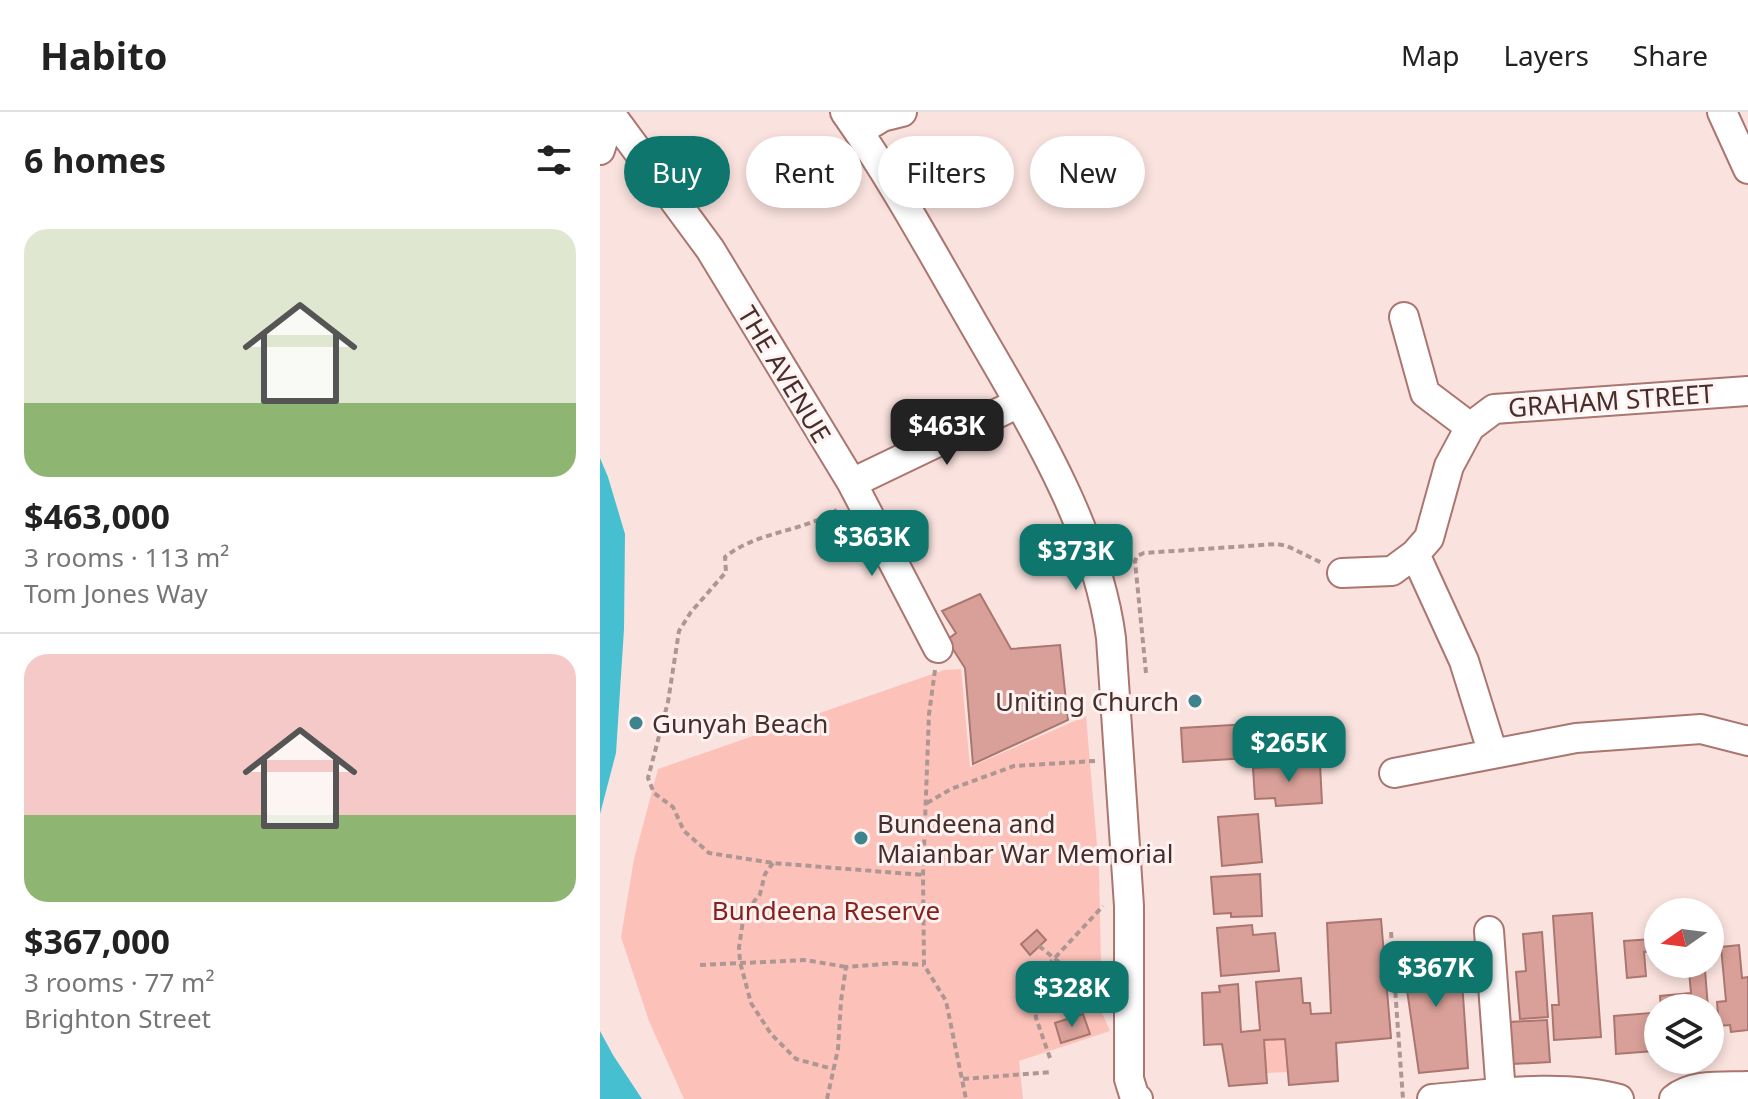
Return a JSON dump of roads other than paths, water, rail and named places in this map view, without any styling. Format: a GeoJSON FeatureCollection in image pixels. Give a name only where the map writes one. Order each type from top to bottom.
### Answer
{"type":"FeatureCollection","features":[{"type":"Feature","properties":{"kind":"street"},"geometry":{"type":"LineString","coordinates":[[600,150],[610,112]]}},
{"type":"Feature","properties":{"kind":"street","name":"THE AVENUE"},"geometry":{"type":"LineString","coordinates":[[610,112],[710,249],[852,483],[938,648]]}},
{"type":"Feature","properties":{"kind":"street"},"geometry":{"type":"LineString","coordinates":[[902,112],[852,122],[910,213],[1019,403],[1063,488],[1099,578],[1108,616],[1129,906],[1129,1079],[1138,1099]]}},
{"type":"Feature","properties":{"kind":"street"},"geometry":{"type":"LineString","coordinates":[[1722,112],[1748,169]]}},
{"type":"Feature","properties":{"kind":"street"},"geometry":{"type":"LineString","coordinates":[[1342,573],[1392,571],[1415,554],[1429,538],[1449,466],[1470,427],[1425,393],[1404,317]]}},
{"type":"Feature","properties":{"kind":"street","name":"GRAHAM STREET"},"geometry":{"type":"LineString","coordinates":[[1470,427],[1494,409],[1748,391]]}},
{"type":"Feature","properties":{"kind":"street"},"geometry":{"type":"LineString","coordinates":[[852,483],[1019,403]]}},
{"type":"Feature","properties":{"kind":"street"},"geometry":{"type":"LineString","coordinates":[[1415,554],[1464,661],[1493,754]]}},
{"type":"Feature","properties":{"kind":"street"},"geometry":{"type":"LineString","coordinates":[[1394,773],[1576,738],[1701,729],[1748,741]]}},
{"type":"Feature","properties":{"kind":"street"},"geometry":{"type":"LineString","coordinates":[[1489,931],[1501,1094]]}},
{"type":"Feature","properties":{"kind":"street"},"geometry":{"type":"LineString","coordinates":[[1674,1099],[1693,1089],[1748,1086]]}},
{"type":"Feature","properties":{"kind":"street"},"geometry":{"type":"LineString","coordinates":[[1432,1099],[1557,1090],[1592,1092],[1619,1099]]}},
{"type":"Feature","properties":{"kind":"water"},"geometry":{"type":"Polygon","coordinates":[[[600,458],[625,534],[624,629],[616,753],[600,814],[600,458]]]}},
{"type":"Feature","properties":{"kind":"water"},"geometry":{"type":"Polygon","coordinates":[[[600,1031],[613,1055],[642,1099],[600,1099],[600,1031]]]}},
{"type":"Feature","properties":{"kind":"place","name":"Uniting Church"},"geometry":{"type":"Point","coordinates":[1195,701]}},
{"type":"Feature","properties":{"kind":"place","name":"Gunyah Beach"},"geometry":{"type":"Point","coordinates":[636,723]}},
{"type":"Feature","properties":{"kind":"place","name":"Bundeena and Maianbar War Memorial"},"geometry":{"type":"Point","coordinates":[861,838]}},
{"type":"Feature","properties":{"kind":"park label","name":"Bundeena Reserve"},"geometry":{"type":"Point","coordinates":[826,910]}}]}
